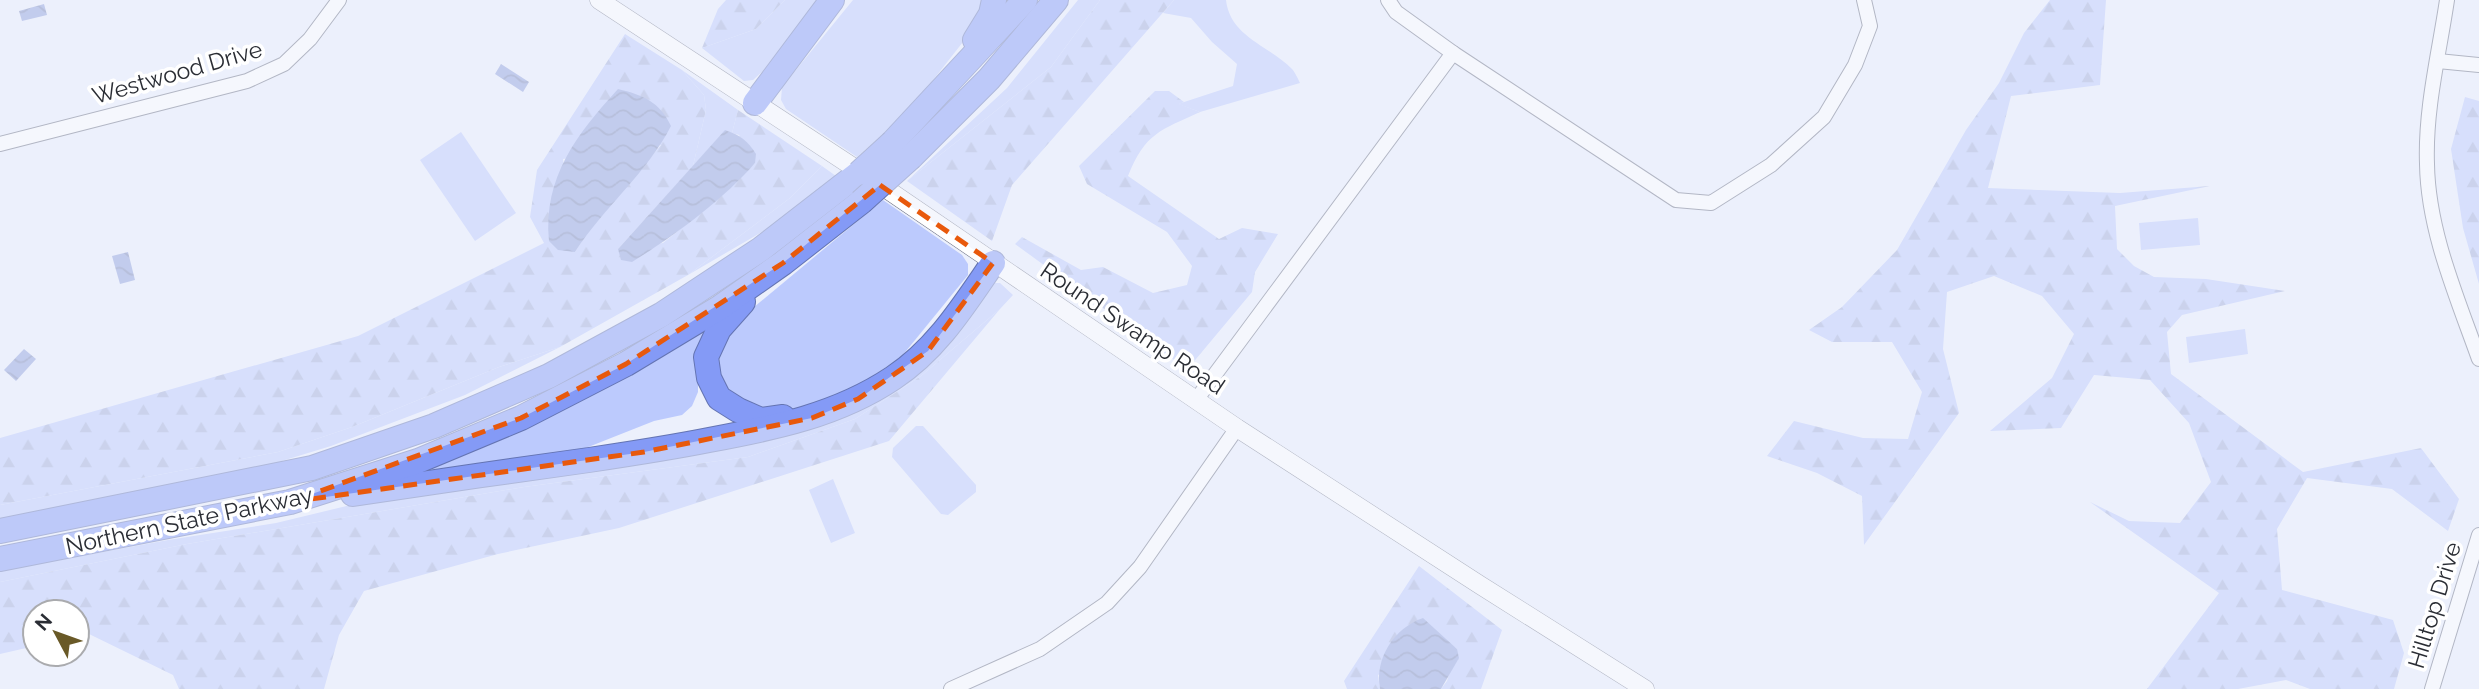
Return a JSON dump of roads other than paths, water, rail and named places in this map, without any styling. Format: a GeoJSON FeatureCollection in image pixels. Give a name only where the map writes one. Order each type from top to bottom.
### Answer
{"type":"FeatureCollection","features":[{"type":"Feature","properties":{"kind":"highway"},"geometry":{"type":"LineString","coordinates":[[755,103],[832,0]]}},
{"type":"Feature","properties":{"kind":"highway"},"geometry":{"type":"LineString","coordinates":[[919,116],[979,36],[991,13],[994,0]]}},
{"type":"Feature","properties":{"kind":"highway","name":"Northern State Parkway"},"geometry":{"type":"LineString","coordinates":[[0,559],[290,502],[418,461],[521,418],[626,364],[719,308],[783,264],[861,202],[902,150],[919,116],[1025,0]]}},
{"type":"Feature","properties":{"kind":"highway","name":"Northern State Parkway"},"geometry":{"type":"LineString","coordinates":[[0,531],[312,468],[434,426],[549,376],[661,315],[902,150],[989,79],[1056,0]]}},
{"type":"Feature","properties":{"kind":"highway"},"geometry":{"type":"LineString","coordinates":[[783,264],[719,329],[706,357],[709,378],[719,398],[738,410],[761,419],[784,417],[811,410],[851,393],[888,372],[921,345],[993,262]]}},
{"type":"Feature","properties":{"kind":"highway"},"geometry":{"type":"LineString","coordinates":[[290,502],[643,452],[751,433],[812,418],[858,399],[894,377],[928,351],[962,309],[993,262]]}},
{"type":"Feature","properties":{"kind":"street","name":"Westwood Drive"},"geometry":{"type":"LineString","coordinates":[[0,144],[247,81],[284,64],[310,39],[339,0]]}},
{"type":"Feature","properties":{"kind":"street","name":"Round Swamp Road"},"geometry":{"type":"LineString","coordinates":[[599,0],[873,180],[1237,428],[1480,586],[1646,689]]}},
{"type":"Feature","properties":{"kind":"street"},"geometry":{"type":"LineString","coordinates":[[1388,0],[1396,12],[1453,53],[1676,200],[1711,203],[1771,165],[1824,117],[1855,65],[1870,26],[1864,0]]}},
{"type":"Feature","properties":{"kind":"street"},"geometry":{"type":"LineString","coordinates":[[2447,0],[2428,122],[2427,164],[2431,205],[2456,297],[2479,359]]}},
{"type":"Feature","properties":{"kind":"street"},"geometry":{"type":"LineString","coordinates":[[1196,400],[1453,53]]}},
{"type":"Feature","properties":{"kind":"street"},"geometry":{"type":"LineString","coordinates":[[2438,61],[2479,65]]}},
{"type":"Feature","properties":{"kind":"street"},"geometry":{"type":"LineString","coordinates":[[951,689],[1040,649],[1107,603],[1140,567],[1237,428]]}},
{"type":"Feature","properties":{"kind":"street","name":"Hilltop Drive"},"geometry":{"type":"LineString","coordinates":[[2432,689],[2479,535]]}},
{"type":"Feature","properties":{"kind":"water"},"geometry":{"type":"Polygon","coordinates":[[[44,4],[47,15],[22,21],[19,11],[44,4]]]}},
{"type":"Feature","properties":{"kind":"water"},"geometry":{"type":"Polygon","coordinates":[[[501,64],[529,82],[523,92],[495,74],[501,64]]]}},
{"type":"Feature","properties":{"kind":"water"},"geometry":{"type":"Polygon","coordinates":[[[618,89],[656,105],[671,126],[638,175],[575,252],[558,250],[549,241],[551,197],[557,177],[577,140],[618,89]]]}},
{"type":"Feature","properties":{"kind":"water"},"geometry":{"type":"Polygon","coordinates":[[[725,130],[750,145],[756,154],[755,163],[713,204],[681,229],[632,262],[621,260],[618,249],[725,130]]]}},
{"type":"Feature","properties":{"kind":"water"},"geometry":{"type":"Polygon","coordinates":[[[128,252],[135,280],[120,284],[112,256],[128,252]]]}},
{"type":"Feature","properties":{"kind":"water"},"geometry":{"type":"Polygon","coordinates":[[[24,349],[36,359],[16,381],[4,370],[24,349]]]}},
{"type":"Feature","properties":{"kind":"water"},"geometry":{"type":"Polygon","coordinates":[[[1423,618],[1457,649],[1459,658],[1441,689],[1380,689],[1380,667],[1388,646],[1403,629],[1423,618]]]}}]}
